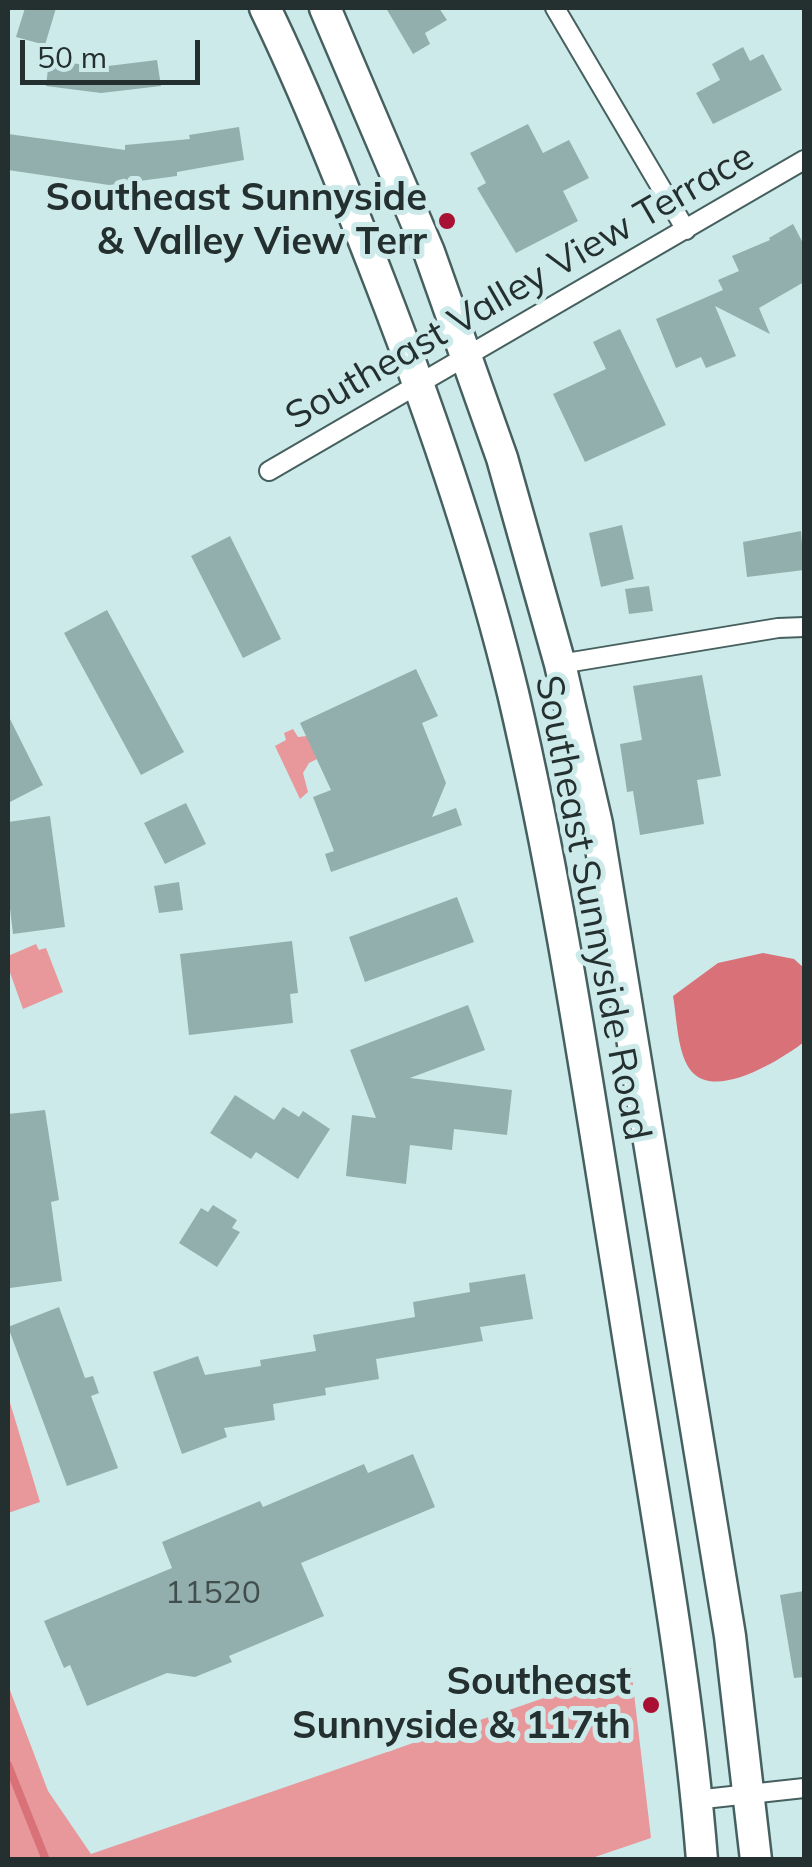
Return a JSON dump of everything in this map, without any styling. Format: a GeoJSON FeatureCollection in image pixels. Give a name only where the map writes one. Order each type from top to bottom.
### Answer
{"type":"FeatureCollection","features":[{"type":"Feature","properties":{"kind":"main road","name":"Southeast Sunnyside Road"},"geometry":{"type":"LineString","coordinates":[[264,8],[354,211],[419,384],[477,561],[512,691],[548,856],[679,1660],[702,1860]]}},
{"type":"Feature","properties":{"kind":"main road","name":"Southeast Sunnyside Road"},"geometry":{"type":"LineString","coordinates":[[325,8],[400,179],[467,357],[520,518],[560,664],[597,824],[626,990],[730,1636],[756,1860]]}},
{"type":"Feature","properties":{"kind":"street"},"geometry":{"type":"LineString","coordinates":[[555,8],[686,230]]}},
{"type":"Feature","properties":{"kind":"street","name":"Southeast Valley View Terrace"},"geometry":{"type":"LineString","coordinates":[[269,470],[804,160]]}},
{"type":"Feature","properties":{"kind":"street"},"geometry":{"type":"LineString","coordinates":[[560,664],[804,627]]}},
{"type":"Feature","properties":{"kind":"street"},"geometry":{"type":"LineString","coordinates":[[696,1800],[804,1788]]}},
{"type":"Feature","properties":{"kind":"shaded area"},"geometry":{"type":"Polygon","coordinates":[[[293,729],[298,737],[307,736],[317,759],[303,773],[308,792],[300,799],[275,746],[286,740],[284,733],[293,729]]]}},
{"type":"Feature","properties":{"kind":"shaded area"},"geometry":{"type":"Polygon","coordinates":[[[36,944],[39,950],[46,948],[63,992],[23,1009],[8,956],[36,944]]]}},
{"type":"Feature","properties":{"kind":"shaded area"},"geometry":{"type":"Polygon","coordinates":[[[763,953],[794,959],[804,968],[804,1042],[749,1074],[717,1082],[703,1079],[692,1072],[683,1056],[673,996],[718,963],[763,953]]]}},
{"type":"Feature","properties":{"kind":"shaded area"},"geometry":{"type":"Polygon","coordinates":[[[8,1396],[40,1502],[8,1513],[8,1396]]]}},
{"type":"Feature","properties":{"kind":"shaded area"},"geometry":{"type":"Polygon","coordinates":[[[631,1668],[651,1838],[589,1859],[8,1859],[8,1685],[48,1791],[91,1854],[631,1668]]]}},
{"type":"Feature","properties":{"kind":"building"},"geometry":{"type":"Polygon","coordinates":[[[25,8],[56,8],[45,45],[16,37],[25,8]]]}},
{"type":"Feature","properties":{"kind":"building"},"geometry":{"type":"Polygon","coordinates":[[[386,8],[439,8],[447,20],[425,33],[430,44],[413,54],[386,8]]]}},
{"type":"Feature","properties":{"kind":"building"},"geometry":{"type":"Polygon","coordinates":[[[743,47],[750,61],[763,54],[782,90],[713,124],[696,93],[720,80],[712,64],[743,47]]]}},
{"type":"Feature","properties":{"kind":"building"},"geometry":{"type":"Polygon","coordinates":[[[49,60],[100,67],[157,60],[161,86],[101,93],[46,86],[49,60]]]}},
{"type":"Feature","properties":{"kind":"building"},"geometry":{"type":"Polygon","coordinates":[[[528,124],[543,153],[569,140],[589,178],[563,191],[578,221],[516,253],[477,188],[486,183],[470,153],[528,124]]]}},
{"type":"Feature","properties":{"kind":"building"},"geometry":{"type":"Polygon","coordinates":[[[239,127],[244,160],[177,172],[177,176],[109,185],[8,170],[8,134],[125,150],[125,145],[190,139],[189,135],[239,127]]]}},
{"type":"Feature","properties":{"kind":"building"},"geometry":{"type":"Polygon","coordinates":[[[793,224],[804,245],[804,282],[759,308],[770,334],[715,306],[736,356],[706,368],[701,357],[676,368],[656,319],[723,290],[718,280],[739,271],[732,256],[770,240],[793,224]]]}},
{"type":"Feature","properties":{"kind":"building"},"geometry":{"type":"Polygon","coordinates":[[[620,329],[666,425],[585,462],[553,394],[606,369],[593,342],[620,329]]]}},
{"type":"Feature","properties":{"kind":"building"},"geometry":{"type":"Polygon","coordinates":[[[622,525],[634,579],[601,587],[589,533],[622,525]]]}},
{"type":"Feature","properties":{"kind":"building"},"geometry":{"type":"Polygon","coordinates":[[[801,531],[804,570],[747,577],[743,542],[801,531]]]}},
{"type":"Feature","properties":{"kind":"building"},"geometry":{"type":"Polygon","coordinates":[[[230,536],[281,639],[243,658],[191,556],[230,536]]]}},
{"type":"Feature","properties":{"kind":"building"},"geometry":{"type":"Polygon","coordinates":[[[649,586],[653,611],[629,614],[625,589],[649,586]]]}},
{"type":"Feature","properties":{"kind":"building"},"geometry":{"type":"Polygon","coordinates":[[[107,610],[184,752],[141,775],[64,633],[107,610]]]}},
{"type":"Feature","properties":{"kind":"building"},"geometry":{"type":"Polygon","coordinates":[[[416,669],[438,716],[422,723],[446,783],[432,817],[456,808],[462,825],[331,872],[325,854],[334,851],[313,797],[331,790],[300,723],[416,669]]]}},
{"type":"Feature","properties":{"kind":"building"},"geometry":{"type":"Polygon","coordinates":[[[702,675],[721,776],[697,780],[704,824],[640,835],[633,791],[627,792],[620,744],[642,740],[633,686],[702,675]]]}},
{"type":"Feature","properties":{"kind":"building"},"geometry":{"type":"Polygon","coordinates":[[[8,715],[43,785],[8,803],[8,715]]]}},
{"type":"Feature","properties":{"kind":"building"},"geometry":{"type":"Polygon","coordinates":[[[186,803],[206,844],[165,864],[144,823],[186,803]]]}},
{"type":"Feature","properties":{"kind":"building"},"geometry":{"type":"Polygon","coordinates":[[[50,816],[65,927],[13,934],[8,892],[8,822],[50,816]]]}},
{"type":"Feature","properties":{"kind":"building"},"geometry":{"type":"Polygon","coordinates":[[[179,882],[183,910],[159,913],[154,886],[179,882]]]}},
{"type":"Feature","properties":{"kind":"building"},"geometry":{"type":"Polygon","coordinates":[[[457,897],[474,942],[365,982],[349,937],[457,897]]]}},
{"type":"Feature","properties":{"kind":"building"},"geometry":{"type":"Polygon","coordinates":[[[292,941],[298,993],[290,994],[293,1023],[189,1035],[180,954],[292,941]]]}},
{"type":"Feature","properties":{"kind":"building"},"geometry":{"type":"Polygon","coordinates":[[[468,1005],[485,1050],[410,1078],[512,1090],[507,1135],[454,1129],[452,1150],[410,1145],[406,1184],[346,1176],[352,1115],[376,1118],[350,1050],[468,1005]]]}},
{"type":"Feature","properties":{"kind":"building"},"geometry":{"type":"Polygon","coordinates":[[[235,1095],[274,1120],[283,1107],[299,1117],[303,1111],[330,1129],[298,1179],[256,1152],[251,1159],[210,1133],[235,1095]]]}},
{"type":"Feature","properties":{"kind":"building"},"geometry":{"type":"Polygon","coordinates":[[[45,1110],[59,1200],[51,1202],[62,1281],[10,1288],[8,1114],[45,1110]]]}},
{"type":"Feature","properties":{"kind":"building"},"geometry":{"type":"Polygon","coordinates":[[[213,1205],[237,1220],[232,1228],[240,1232],[217,1267],[179,1243],[201,1208],[208,1212],[213,1205]]]}},
{"type":"Feature","properties":{"kind":"building"},"geometry":{"type":"Polygon","coordinates":[[[525,1274],[533,1319],[480,1327],[483,1341],[376,1359],[379,1379],[325,1388],[326,1395],[273,1404],[275,1420],[224,1428],[227,1437],[182,1454],[153,1372],[198,1356],[205,1375],[261,1366],[260,1360],[316,1351],[313,1335],[415,1317],[413,1302],[470,1292],[469,1283],[525,1274]]]}},
{"type":"Feature","properties":{"kind":"building"},"geometry":{"type":"Polygon","coordinates":[[[59,1307],[85,1378],[93,1376],[99,1393],[91,1396],[118,1468],[67,1486],[8,1327],[59,1307]]]}},
{"type":"Feature","properties":{"kind":"building"},"geometry":{"type":"Polygon","coordinates":[[[413,1454],[435,1507],[301,1563],[324,1616],[229,1656],[232,1662],[195,1677],[167,1673],[87,1706],[70,1665],[64,1668],[44,1621],[172,1568],[162,1542],[260,1501],[263,1507],[364,1464],[368,1473],[413,1454]]]}},
{"type":"Feature","properties":{"kind":"building"},"geometry":{"type":"Polygon","coordinates":[[[804,1591],[804,1677],[794,1678],[780,1595],[804,1591]]]}},
{"type":"Feature","properties":{"kind":"waterway"},"geometry":{"type":"LineString","coordinates":[[8,1765],[46,1860]]}},
{"type":"Feature","properties":{"kind":"place","name":"Southeast Sunnyside & Valley View Terr"},"geometry":{"type":"Point","coordinates":[447,221]}},
{"type":"Feature","properties":{"kind":"place","name":"Southeast Sunnyside & 117th"},"geometry":{"type":"Point","coordinates":[651,1705]}}]}
